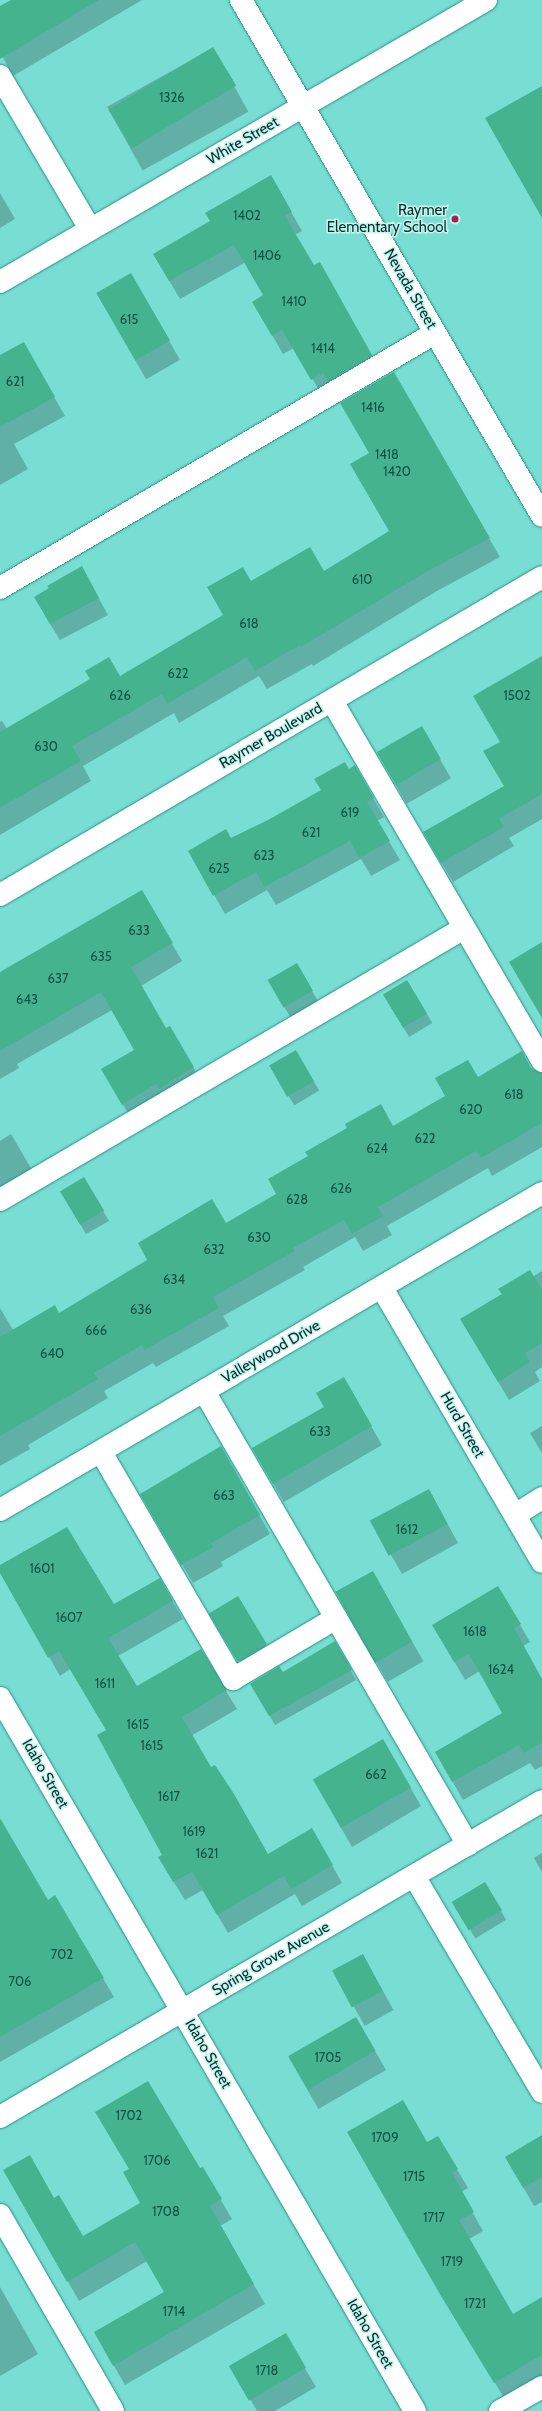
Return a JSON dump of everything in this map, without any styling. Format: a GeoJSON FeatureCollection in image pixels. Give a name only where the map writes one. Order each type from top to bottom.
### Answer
{"type":"FeatureCollection","features":[{"type":"Feature","properties":{"kind":"street","name":"Nevada Street"},"geometry":{"type":"LineString","coordinates":[[241,0],[542,516]]}},
{"type":"Feature","properties":{"kind":"street","name":"White Street"},"geometry":{"type":"LineString","coordinates":[[0,282],[486,0]]}},
{"type":"Feature","properties":{"kind":"street"},"geometry":{"type":"LineString","coordinates":[[0,76],[90,229]]}},
{"type":"Feature","properties":{"kind":"street"},"geometry":{"type":"LineString","coordinates":[[0,588],[435,333]]}},
{"type":"Feature","properties":{"kind":"street","name":"Raymer Boulevard"},"geometry":{"type":"LineString","coordinates":[[0,895],[542,577]]}},
{"type":"Feature","properties":{"kind":"street"},"geometry":{"type":"LineString","coordinates":[[332,700],[542,1061]]}},
{"type":"Feature","properties":{"kind":"street"},"geometry":{"type":"LineString","coordinates":[[0,1200],[464,928]]}},
{"type":"Feature","properties":{"kind":"street","name":"Valleywood Drive"},"geometry":{"type":"LineString","coordinates":[[0,1510],[542,1194]]}},
{"type":"Feature","properties":{"kind":"street","name":"Hurd Street"},"geometry":{"type":"LineString","coordinates":[[382,1288],[542,1562]]}},
{"type":"Feature","properties":{"kind":"street"},"geometry":{"type":"LineString","coordinates":[[204,1391],[468,1845]]}},
{"type":"Feature","properties":{"kind":"street"},"geometry":{"type":"LineString","coordinates":[[100,1452],[233,1679],[336,1618]]}},
{"type":"Feature","properties":{"kind":"street"},"geometry":{"type":"LineString","coordinates":[[515,1515],[542,1498]]}},
{"type":"Feature","properties":{"kind":"street","name":"Idaho Street"},"geometry":{"type":"LineString","coordinates":[[0,1698],[183,2010],[415,2411]]}},
{"type":"Feature","properties":{"kind":"street","name":"Spring Grove Avenue"},"geometry":{"type":"LineString","coordinates":[[0,2117],[542,1801]]}},
{"type":"Feature","properties":{"kind":"street"},"geometry":{"type":"LineString","coordinates":[[414,1876],[542,2092]]}},
{"type":"Feature","properties":{"kind":"street"},"geometry":{"type":"LineString","coordinates":[[0,2215],[113,2411]]}},
{"type":"Feature","properties":{"kind":"street"},"geometry":{"type":"LineString","coordinates":[[500,2411],[542,2386]]}},
{"type":"Feature","properties":{"kind":"building"},"geometry":{"type":"Polygon","coordinates":[[[11,0],[99,0],[0,59],[0,6],[11,0]]]}},
{"type":"Feature","properties":{"kind":"building"},"geometry":{"type":"Polygon","coordinates":[[[213,47],[236,86],[132,148],[108,110],[213,47]]]}},
{"type":"Feature","properties":{"kind":"building"},"geometry":{"type":"Polygon","coordinates":[[[542,86],[542,218],[485,118],[542,86]]]}},
{"type":"Feature","properties":{"kind":"building"},"geometry":{"type":"Polygon","coordinates":[[[271,175],[292,212],[285,216],[314,265],[320,262],[372,355],[328,381],[323,373],[311,380],[282,330],[272,336],[252,302],[263,295],[234,245],[169,281],[153,254],[210,221],[205,213],[271,175]]]}},
{"type":"Feature","properties":{"kind":"building"},"geometry":{"type":"Polygon","coordinates":[[[131,273],[170,341],[135,361],[96,293],[131,273]]]}},
{"type":"Feature","properties":{"kind":"building"},"geometry":{"type":"Polygon","coordinates":[[[24,342],[55,397],[0,427],[0,355],[24,342]]]}},
{"type":"Feature","properties":{"kind":"building"},"geometry":{"type":"Polygon","coordinates":[[[394,372],[490,538],[426,572],[301,647],[300,645],[255,671],[247,657],[167,704],[162,694],[72,746],[81,761],[0,808],[0,732],[90,679],[85,671],[109,657],[120,676],[223,615],[207,587],[243,567],[251,581],[310,547],[324,571],[389,531],[350,464],[369,453],[340,403],[394,372]]]}},
{"type":"Feature","properties":{"kind":"building"},"geometry":{"type":"Polygon","coordinates":[[[82,566],[99,598],[50,624],[34,597],[49,588],[47,586],[82,566]]]}},
{"type":"Feature","properties":{"kind":"building"},"geometry":{"type":"Polygon","coordinates":[[[542,656],[542,794],[499,819],[504,827],[441,863],[423,832],[504,786],[483,751],[500,742],[473,696],[542,656]]]}},
{"type":"Feature","properties":{"kind":"building"},"geometry":{"type":"Polygon","coordinates":[[[422,726],[441,759],[396,785],[377,752],[422,726]]]}},
{"type":"Feature","properties":{"kind":"building"},"geometry":{"type":"Polygon","coordinates":[[[345,762],[349,769],[355,765],[374,798],[367,802],[390,841],[359,858],[350,841],[264,887],[256,872],[213,896],[188,851],[226,829],[231,838],[268,820],[321,790],[314,779],[345,762]]]}},
{"type":"Feature","properties":{"kind":"building"},"geometry":{"type":"Polygon","coordinates":[[[142,890],[173,943],[131,967],[166,1028],[170,1026],[194,1067],[159,1089],[156,1084],[122,1105],[101,1069],[134,1050],[101,992],[0,1051],[0,972],[142,890]]]}},
{"type":"Feature","properties":{"kind":"building"},"geometry":{"type":"Polygon","coordinates":[[[542,942],[542,1018],[509,962],[542,942]]]}},
{"type":"Feature","properties":{"kind":"building"},"geometry":{"type":"Polygon","coordinates":[[[297,963],[313,991],[284,1008],[268,980],[297,963]]]}},
{"type":"Feature","properties":{"kind":"building"},"geometry":{"type":"Polygon","coordinates":[[[407,980],[427,1013],[403,1028],[383,994],[407,980]]]}},
{"type":"Feature","properties":{"kind":"building"},"geometry":{"type":"Polygon","coordinates":[[[296,1050],[314,1081],[287,1097],[269,1066],[296,1050]]]}},
{"type":"Feature","properties":{"kind":"building"},"geometry":{"type":"Polygon","coordinates":[[[522,1051],[531,1068],[542,1073],[542,1123],[481,1158],[476,1151],[378,1207],[383,1216],[352,1234],[344,1220],[293,1248],[295,1251],[213,1297],[219,1308],[144,1350],[142,1345],[94,1373],[98,1379],[0,1436],[0,1337],[55,1305],[59,1313],[147,1260],[138,1243],[212,1199],[226,1223],[276,1194],[268,1179],[308,1156],[305,1152],[347,1128],[345,1124],[381,1104],[393,1126],[445,1096],[435,1078],[468,1060],[478,1077],[522,1051]]]}},
{"type":"Feature","properties":{"kind":"building"},"geometry":{"type":"Polygon","coordinates":[[[84,1177],[104,1210],[80,1225],[60,1191],[84,1177]]]}},
{"type":"Feature","properties":{"kind":"building"},"geometry":{"type":"Polygon","coordinates":[[[530,1270],[542,1290],[542,1343],[525,1353],[530,1362],[498,1382],[460,1319],[502,1294],[498,1289],[530,1270]]]}},
{"type":"Feature","properties":{"kind":"building"},"geometry":{"type":"Polygon","coordinates":[[[344,1377],[372,1426],[273,1484],[252,1448],[324,1407],[316,1393],[344,1377]]]}},
{"type":"Feature","properties":{"kind":"building"},"geometry":{"type":"Polygon","coordinates":[[[221,1446],[260,1515],[211,1543],[213,1547],[181,1565],[140,1494],[221,1446]]]}},
{"type":"Feature","properties":{"kind":"building"},"geometry":{"type":"Polygon","coordinates":[[[429,1489],[448,1524],[389,1556],[370,1520],[429,1489]]]}},
{"type":"Feature","properties":{"kind":"building"},"geometry":{"type":"Polygon","coordinates":[[[67,1527],[114,1604],[160,1578],[173,1601],[108,1638],[137,1686],[201,1649],[227,1690],[182,1717],[211,1767],[215,1765],[234,1794],[268,1854],[312,1828],[333,1865],[291,1889],[284,1876],[217,1915],[192,1872],[173,1882],[158,1857],[162,1855],[97,1735],[106,1730],[59,1651],[48,1658],[0,1573],[0,1565],[67,1527]]]}},
{"type":"Feature","properties":{"kind":"building"},"geometry":{"type":"Polygon","coordinates":[[[373,1571],[412,1642],[375,1663],[335,1592],[373,1571]]]}},
{"type":"Feature","properties":{"kind":"building"},"geometry":{"type":"Polygon","coordinates":[[[498,1586],[521,1624],[514,1628],[542,1679],[542,1742],[524,1753],[519,1745],[452,1782],[435,1752],[502,1713],[469,1654],[454,1662],[432,1625],[498,1586]]]}},
{"type":"Feature","properties":{"kind":"building"},"geometry":{"type":"Polygon","coordinates":[[[238,1596],[267,1644],[238,1662],[209,1614],[238,1596]]]}},
{"type":"Feature","properties":{"kind":"building"},"geometry":{"type":"Polygon","coordinates":[[[335,1641],[352,1670],[269,1716],[250,1684],[279,1666],[283,1672],[335,1641]]]}},
{"type":"Feature","properties":{"kind":"building"},"geometry":{"type":"Polygon","coordinates":[[[383,1739],[411,1787],[341,1828],[313,1780],[383,1739]]]}},
{"type":"Feature","properties":{"kind":"building"},"geometry":{"type":"Polygon","coordinates":[[[0,1818],[48,1900],[55,1895],[104,1978],[0,2037],[0,1818]]]}},
{"type":"Feature","properties":{"kind":"building"},"geometry":{"type":"Polygon","coordinates":[[[485,1882],[502,1910],[469,1930],[452,1902],[485,1882]]]}},
{"type":"Feature","properties":{"kind":"building"},"geometry":{"type":"Polygon","coordinates":[[[363,1954],[383,1991],[352,2008],[332,1970],[363,1954]]]}},
{"type":"Feature","properties":{"kind":"building"},"geometry":{"type":"Polygon","coordinates":[[[356,2017],[376,2051],[308,2090],[288,2056],[356,2017]]]}},
{"type":"Feature","properties":{"kind":"building"},"geometry":{"type":"Polygon","coordinates":[[[148,2081],[200,2168],[203,2167],[222,2199],[210,2206],[254,2284],[113,2366],[94,2332],[164,2292],[135,2242],[67,2282],[3,2170],[30,2155],[54,2198],[59,2195],[83,2236],[140,2203],[123,2172],[129,2169],[95,2112],[148,2081]]]}},
{"type":"Feature","properties":{"kind":"building"},"geometry":{"type":"Polygon","coordinates":[[[403,2100],[427,2142],[438,2136],[458,2169],[452,2173],[474,2212],[459,2220],[513,2314],[542,2297],[542,2355],[494,2383],[441,2296],[347,2132],[403,2100]]]}},
{"type":"Feature","properties":{"kind":"building"},"geometry":{"type":"Polygon","coordinates":[[[542,2135],[542,2177],[523,2188],[505,2157],[542,2135]]]}},
{"type":"Feature","properties":{"kind":"building"},"geometry":{"type":"Polygon","coordinates":[[[286,2333],[306,2368],[249,2401],[229,2366],[286,2333]]]}},
{"type":"Feature","properties":{"kind":"place","name":"Raymer Elementary School"},"geometry":{"type":"Point","coordinates":[455,219]}}]}
